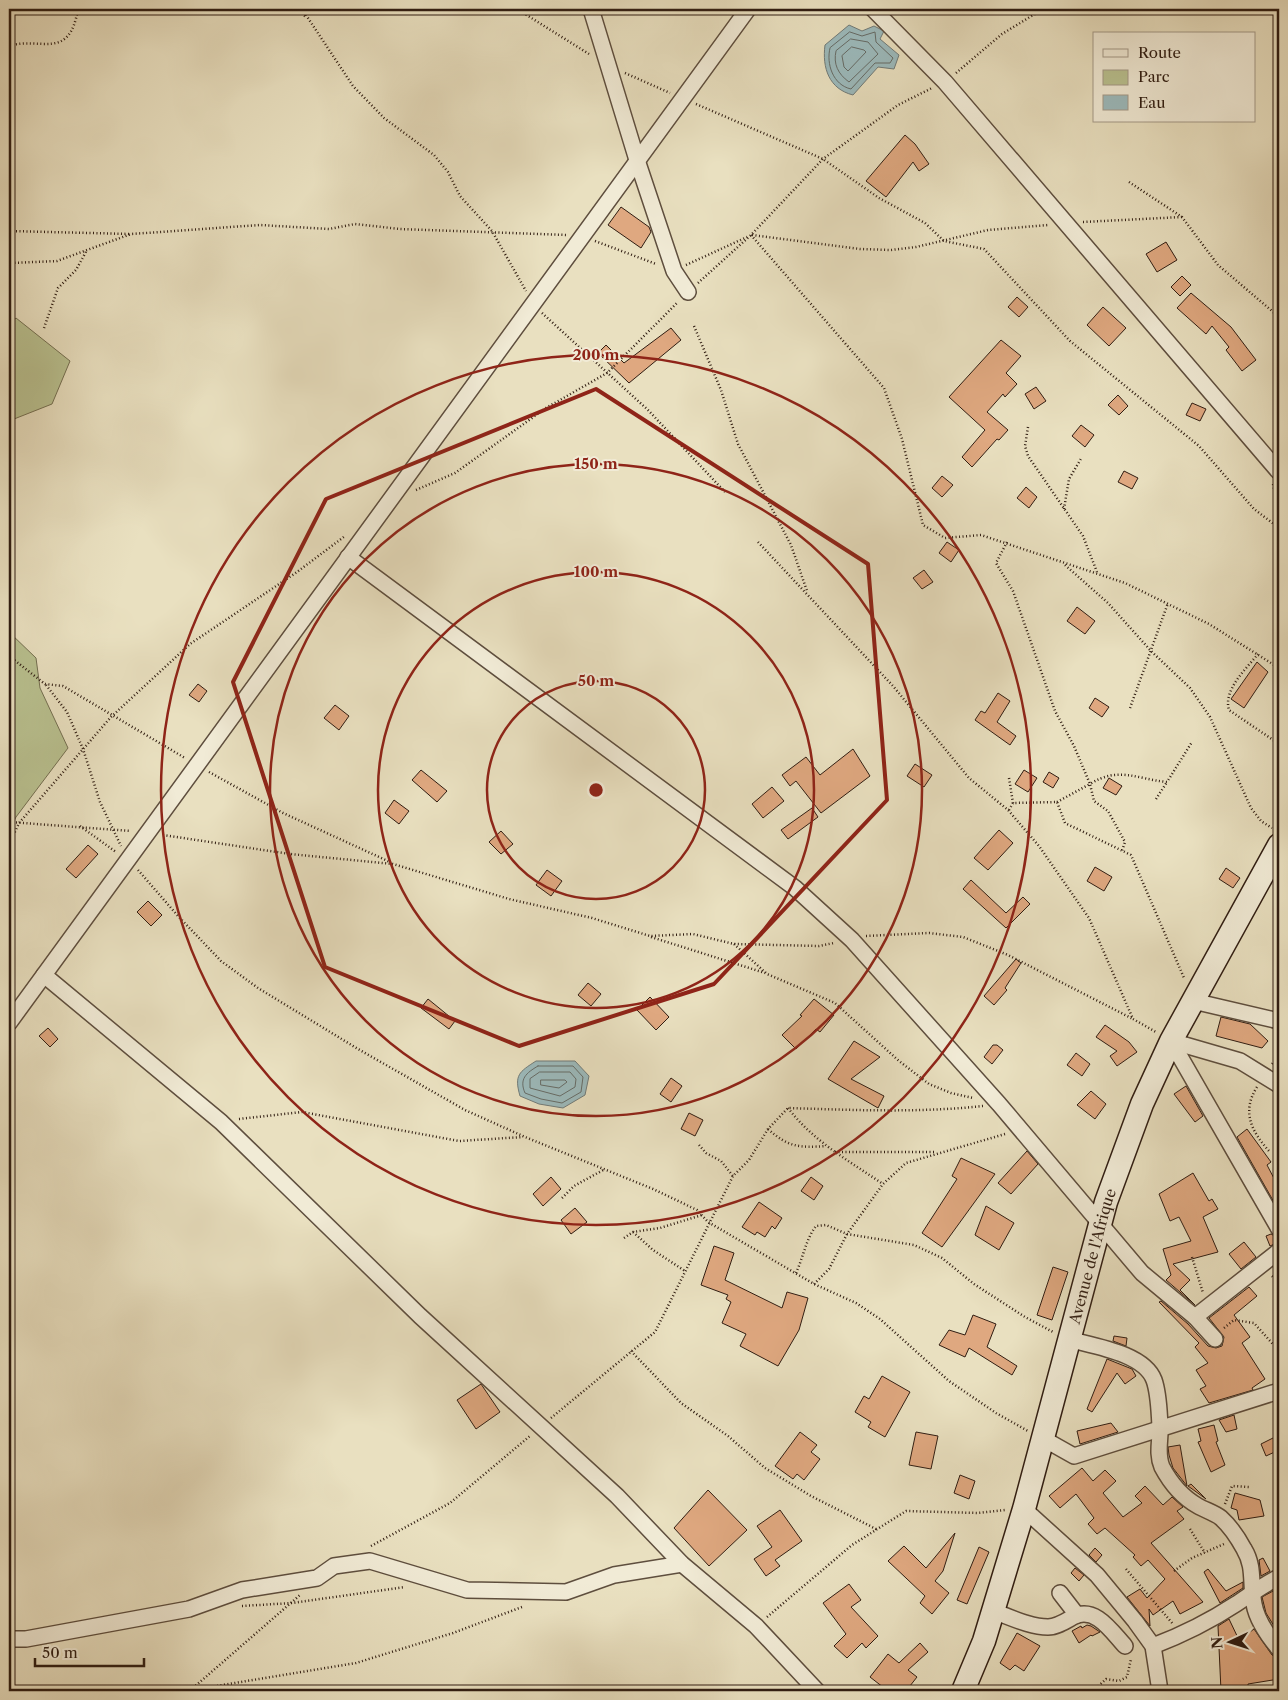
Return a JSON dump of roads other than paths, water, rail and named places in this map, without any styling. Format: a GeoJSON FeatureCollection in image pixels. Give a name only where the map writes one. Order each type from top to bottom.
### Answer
{"type":"FeatureCollection","features":[{"type":"Feature","properties":{"kind":"main road","name":"Avenue de l'Afrique"},"geometry":{"type":"LineString","coordinates":[[969,1689],[1024,1509],[1100,1222],[1142,1104],[1170,1041],[1279,846]]}},
{"type":"Feature","properties":{"kind":"street"},"geometry":{"type":"LineString","coordinates":[[591,9],[637,160],[674,271],[688,292]]}},
{"type":"Feature","properties":{"kind":"street"},"geometry":{"type":"LineString","coordinates":[[9,1023],[748,9]]}},
{"type":"Feature","properties":{"kind":"street"},"geometry":{"type":"LineString","coordinates":[[873,9],[945,82],[1276,468]]}},
{"type":"Feature","properties":{"kind":"street"},"geometry":{"type":"LineString","coordinates":[[348,557],[795,888],[852,940],[999,1104],[1100,1222],[1116,1245],[1142,1273],[1195,1318],[1214,1338]]}},
{"type":"Feature","properties":{"kind":"street"},"geometry":{"type":"LineString","coordinates":[[44,974],[221,1122],[420,1316],[617,1496],[682,1564],[756,1626],[817,1691]]}},
{"type":"Feature","properties":{"kind":"street"},"geometry":{"type":"LineString","coordinates":[[1193,1000],[1279,1021]]}},
{"type":"Feature","properties":{"kind":"street"},"geometry":{"type":"LineString","coordinates":[[1170,1041],[1240,1061],[1279,1085]]}},
{"type":"Feature","properties":{"kind":"street"},"geometry":{"type":"LineString","coordinates":[[1170,1041],[1279,1229]]}},
{"type":"Feature","properties":{"kind":"street"},"geometry":{"type":"LineString","coordinates":[[1195,1318],[1279,1251]]}},
{"type":"Feature","properties":{"kind":"street"},"geometry":{"type":"LineString","coordinates":[[1068,1339],[1132,1358],[1151,1374],[1155,1382],[1160,1428],[1159,1451],[1161,1464],[1168,1478],[1181,1493],[1196,1505],[1220,1517],[1236,1537],[1249,1558],[1253,1575],[1252,1592],[1254,1606],[1265,1632],[1279,1649]]}},
{"type":"Feature","properties":{"kind":"street"},"geometry":{"type":"LineString","coordinates":[[1042,1438],[1074,1456],[1279,1391]]}},
{"type":"Feature","properties":{"kind":"street"},"geometry":{"type":"LineString","coordinates":[[1024,1509],[1097,1575],[1118,1598],[1152,1646],[1160,1691]]}},
{"type":"Feature","properties":{"kind":"street"},"geometry":{"type":"LineString","coordinates":[[9,1638],[26,1639],[189,1610],[242,1590],[316,1578],[334,1566],[370,1561],[468,1590],[566,1592],[614,1576],[682,1564]]}},
{"type":"Feature","properties":{"kind":"street"},"geometry":{"type":"LineString","coordinates":[[1152,1646],[1182,1634],[1236,1604],[1259,1586],[1279,1577]]}},
{"type":"Feature","properties":{"kind":"street"},"geometry":{"type":"LineString","coordinates":[[1060,1593],[1077,1615]]}},
{"type":"Feature","properties":{"kind":"street"},"geometry":{"type":"LineString","coordinates":[[993,1611],[1036,1625],[1050,1627],[1077,1615],[1086,1614],[1099,1618],[1125,1646]]}},
{"type":"Feature","properties":{"kind":"water"},"geometry":{"type":"Polygon","coordinates":[[[849,25],[862,31],[874,26],[884,31],[880,39],[899,55],[894,69],[878,67],[853,95],[838,88],[833,83],[826,69],[824,54],[825,45],[849,25]]]}},
{"type":"Feature","properties":{"kind":"water"},"geometry":{"type":"Polygon","coordinates":[[[536,1061],[575,1061],[589,1076],[585,1095],[563,1108],[539,1104],[520,1096],[518,1089],[519,1075],[525,1068],[536,1061]]]}}]}
